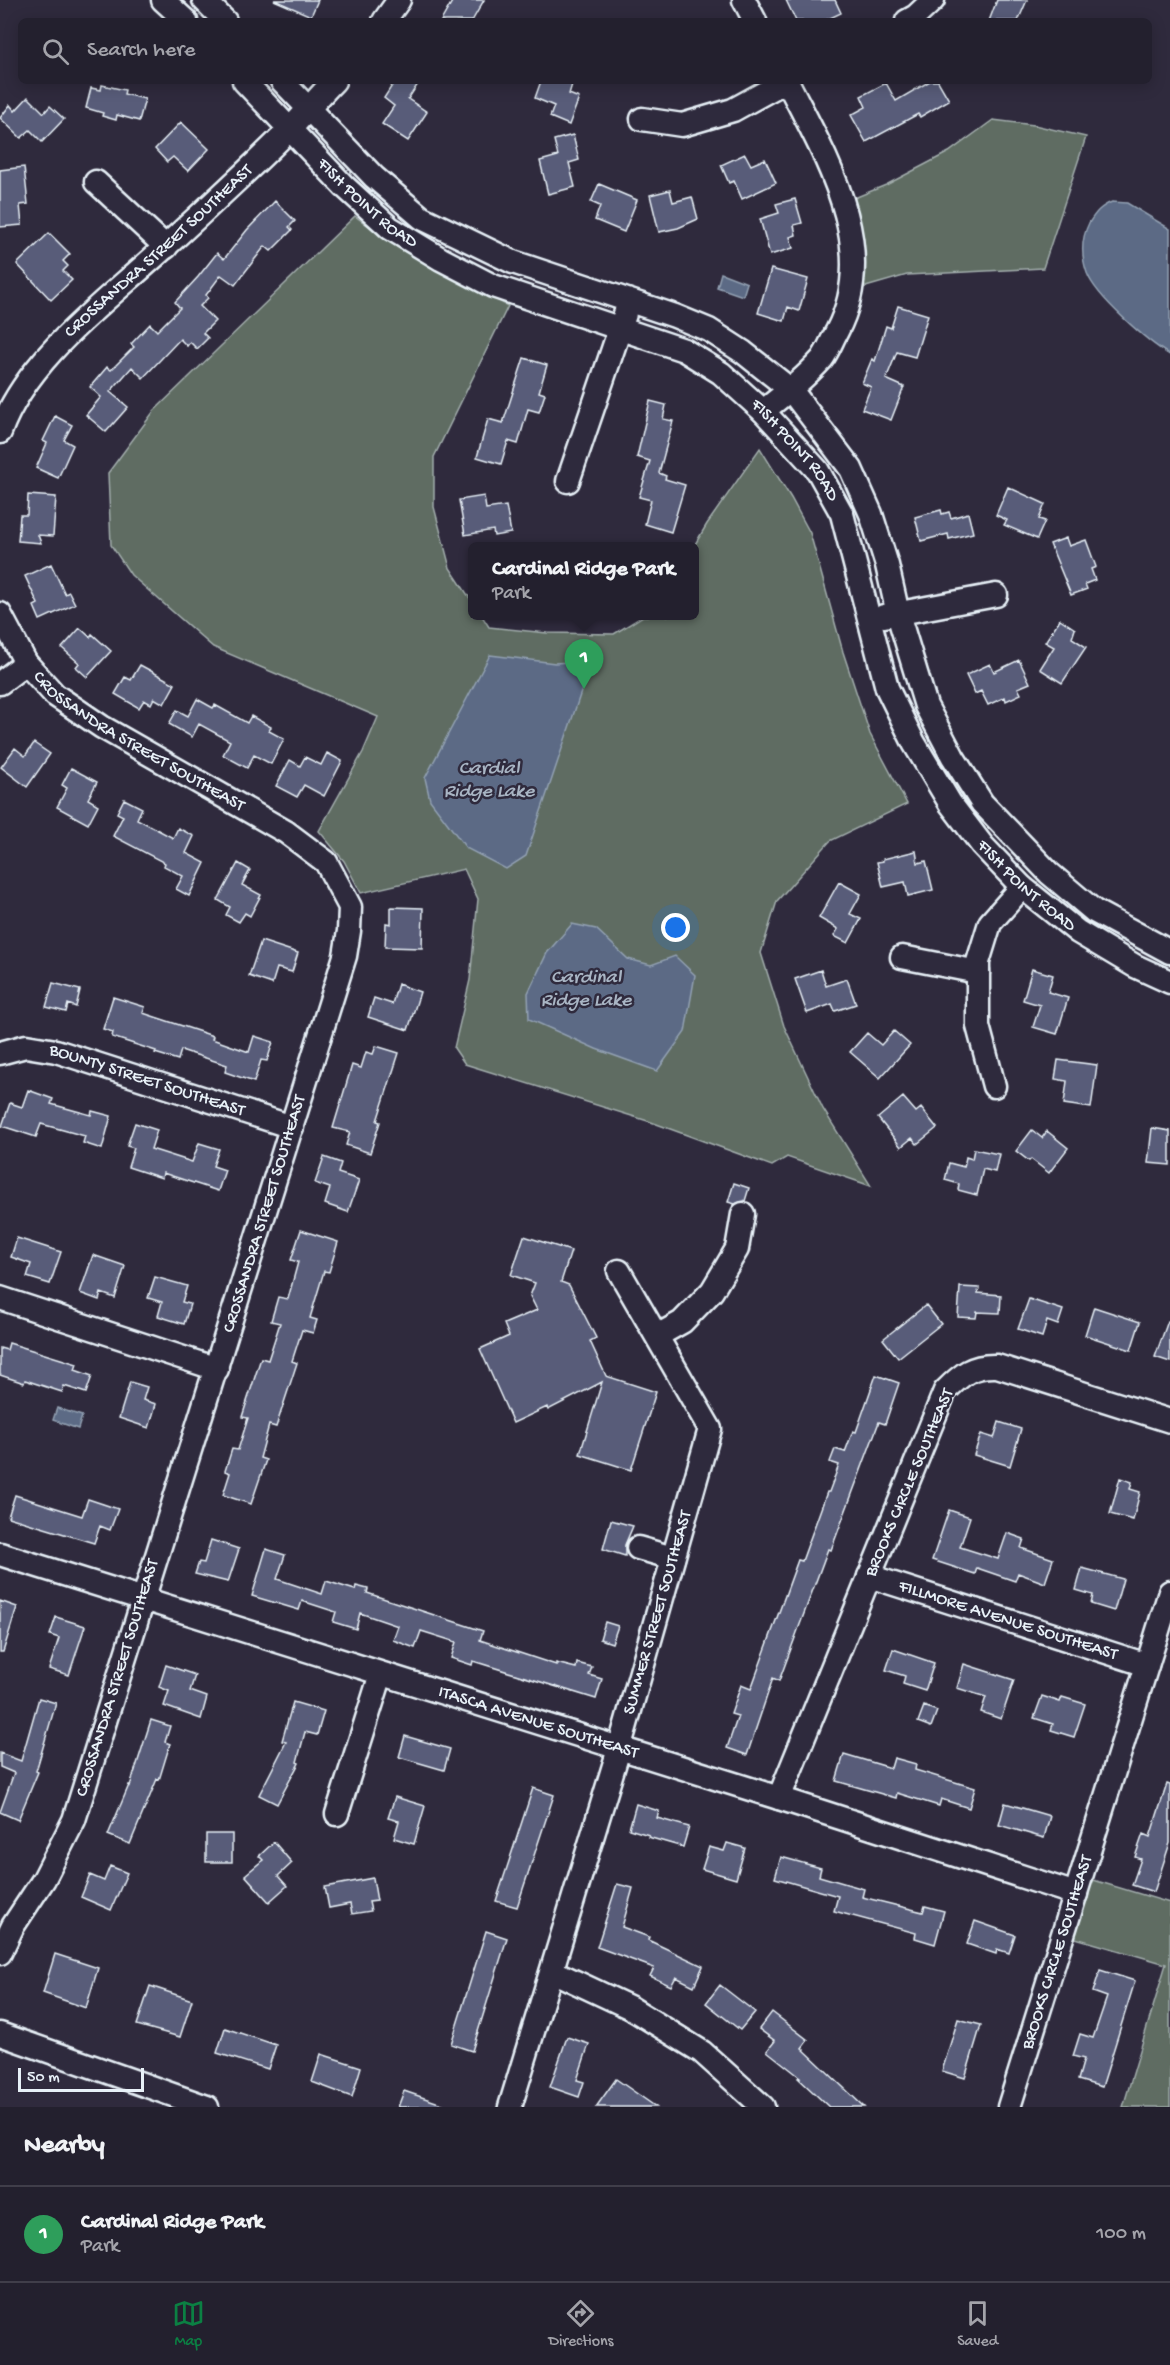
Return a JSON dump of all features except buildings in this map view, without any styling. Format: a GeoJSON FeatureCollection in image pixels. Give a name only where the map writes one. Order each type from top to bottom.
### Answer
{"type":"FeatureCollection","features":[{"type":"Feature","properties":{"kind":"street"},"geometry":{"type":"LineString","coordinates":[[163,0],[183,18]]}},
{"type":"Feature","properties":{"kind":"street"},"geometry":{"type":"LineString","coordinates":[[204,0],[222,18]]}},
{"type":"Feature","properties":{"kind":"street"},"geometry":{"type":"LineString","coordinates":[[386,18],[399,0]]}},
{"type":"Feature","properties":{"kind":"street"},"geometry":{"type":"LineString","coordinates":[[744,0],[753,18]]}},
{"type":"Feature","properties":{"kind":"street"},"geometry":{"type":"LineString","coordinates":[[912,18],[933,0]]}},
{"type":"Feature","properties":{"kind":"street","name":"FISH POINT ROAD"},"geometry":{"type":"LineString","coordinates":[[247,84],[344,186],[390,228],[441,259],[493,286],[684,350],[721,373],[763,411],[818,471],[842,514],[887,688],[914,743],[950,802],[982,845],[1022,887],[1078,932],[1135,966],[1170,982]]}},
{"type":"Feature","properties":{"kind":"street","name":"FISH POINT ROAD"},"geometry":{"type":"LineString","coordinates":[[285,84],[374,177],[422,218],[513,262],[675,316],[709,330],[791,390],[851,469],[870,514],[887,565],[898,614],[927,706],[953,757],[982,803],[1049,873],[1094,911],[1170,952]]}},
{"type":"Feature","properties":{"kind":"street","name":"CROSSANDRA STREET SOUTHEAST"},"geometry":{"type":"LineString","coordinates":[[0,432],[5,419],[34,372],[86,319],[166,247],[289,130],[331,84]]}},
{"type":"Feature","properties":{"kind":"street"},"geometry":{"type":"LineString","coordinates":[[642,119],[682,125],[733,110],[781,84]]}},
{"type":"Feature","properties":{"kind":"street"},"geometry":{"type":"LineString","coordinates":[[763,411],[791,390],[823,357],[846,314],[855,277],[850,230],[837,180],[789,84]]}},
{"type":"Feature","properties":{"kind":"street"},"geometry":{"type":"LineString","coordinates":[[96,182],[166,247]]}},
{"type":"Feature","properties":{"kind":"street"},"geometry":{"type":"LineString","coordinates":[[568,481],[630,301]]}},
{"type":"Feature","properties":{"kind":"street"},"geometry":{"type":"LineString","coordinates":[[871,619],[996,595]]}},
{"type":"Feature","properties":{"kind":"street","name":"CROSSANDRA STREET SOUTHEAST"},"geometry":{"type":"LineString","coordinates":[[0,614],[26,663],[56,695],[102,727],[286,832],[326,862],[350,907],[345,956],[74,1820],[44,1880],[13,1926],[0,1953]]}},
{"type":"Feature","properties":{"kind":"street"},"geometry":{"type":"LineString","coordinates":[[0,683],[26,663]]}},
{"type":"Feature","properties":{"kind":"street"},"geometry":{"type":"LineString","coordinates":[[994,1086],[978,1026],[978,962],[990,923],[1022,887]]}},
{"type":"Feature","properties":{"kind":"street"},"geometry":{"type":"LineString","coordinates":[[902,957],[978,972]]}},
{"type":"Feature","properties":{"kind":"street","name":"BOUNTY STREET SOUTHEAST"},"geometry":{"type":"LineString","coordinates":[[0,1053],[26,1046],[56,1051],[292,1127]]}},
{"type":"Feature","properties":{"kind":"street"},"geometry":{"type":"LineString","coordinates":[[657,1336],[682,1322],[712,1290],[737,1249],[742,1214]]}},
{"type":"Feature","properties":{"kind":"street","name":"SUMMER STREET SOUTHEAST"},"geometry":{"type":"LineString","coordinates":[[510,2107],[620,1749],[710,1429],[619,1271]]}},
{"type":"Feature","properties":{"kind":"street"},"geometry":{"type":"LineString","coordinates":[[0,1298],[217,1369]]}},
{"type":"Feature","properties":{"kind":"street","name":"BROOKS CIRCLE SOUTHEAST"},"geometry":{"type":"LineString","coordinates":[[779,1798],[945,1391],[962,1374],[982,1365],[997,1366],[1170,1421]]}},
{"type":"Feature","properties":{"kind":"street"},"geometry":{"type":"LineString","coordinates":[[638,1548],[673,1558]]}},
{"type":"Feature","properties":{"kind":"street","name":"ITASCA AVENUE SOUTHEAST"},"geometry":{"type":"LineString","coordinates":[[0,1554],[779,1798],[1076,1894]]}},
{"type":"Feature","properties":{"kind":"street","name":"FILLMORE AVENUE SOUTHEAST"},"geometry":{"type":"LineString","coordinates":[[869,1576],[1147,1665]]}},
{"type":"Feature","properties":{"kind":"street","name":"BROOKS CIRCLE SOUTHEAST"},"geometry":{"type":"LineString","coordinates":[[1009,2107],[1170,1592]]}},
{"type":"Feature","properties":{"kind":"street"},"geometry":{"type":"LineString","coordinates":[[338,1814],[381,1674]]}},
{"type":"Feature","properties":{"kind":"street"},"geometry":{"type":"LineString","coordinates":[[552,1971],[631,2008],[702,2052],[763,2107]]}},
{"type":"Feature","properties":{"kind":"street"},"geometry":{"type":"LineString","coordinates":[[0,2034],[207,2107]]}},
{"type":"Feature","properties":{"kind":"green space"},"geometry":{"type":"Polygon","coordinates":[[[993,120],[1034,125],[1086,137],[1043,268],[907,275],[852,291],[847,201],[886,185],[949,152],[993,120]]]}},
{"type":"Feature","properties":{"kind":"green space"},"geometry":{"type":"Polygon","coordinates":[[[355,216],[400,249],[508,306],[434,457],[434,507],[450,568],[468,595],[468,620],[485,620],[489,627],[547,633],[614,634],[637,620],[699,620],[699,542],[696,542],[760,448],[810,533],[843,652],[870,734],[907,804],[830,841],[777,901],[761,953],[784,1026],[823,1109],[871,1186],[787,1157],[772,1166],[651,1122],[465,1064],[454,1048],[470,980],[478,899],[464,869],[361,893],[344,861],[319,831],[363,752],[378,717],[213,647],[131,575],[111,545],[108,473],[154,411],[355,216]]]}},
{"type":"Feature","properties":{"kind":"green space"},"geometry":{"type":"Polygon","coordinates":[[[1090,1879],[1170,1903],[1170,2107],[1123,2107],[1166,1964],[1072,1937],[1090,1879]]]}},
{"type":"Feature","properties":{"kind":"water"},"geometry":{"type":"Polygon","coordinates":[[[1112,202],[1127,203],[1170,229],[1170,355],[1136,330],[1111,306],[1092,283],[1087,273],[1083,248],[1086,229],[1099,210],[1112,202]]]}},
{"type":"Feature","properties":{"kind":"water"},"geometry":{"type":"Polygon","coordinates":[[[721,273],[747,283],[743,296],[717,287],[721,273]]]}},
{"type":"Feature","properties":{"kind":"water","name":"Cardial Ridge Lake"},"geometry":{"type":"Polygon","coordinates":[[[490,655],[555,663],[583,661],[583,686],[526,856],[506,869],[466,848],[430,800],[425,778],[490,655]]]}},
{"type":"Feature","properties":{"kind":"water","name":"Cardinal Ridge Lake"},"geometry":{"type":"Polygon","coordinates":[[[572,924],[596,929],[628,959],[651,965],[675,956],[695,975],[685,1032],[657,1071],[596,1049],[529,1019],[528,993],[547,953],[572,924]]]}},
{"type":"Feature","properties":{"kind":"water"},"geometry":{"type":"Polygon","coordinates":[[[57,1408],[82,1416],[78,1429],[53,1420],[57,1408]]]}},
{"type":"Feature","properties":{"kind":"place","name":"Cardinal Ridge Park"},"geometry":{"type":"Point","coordinates":[584,689]}}]}
